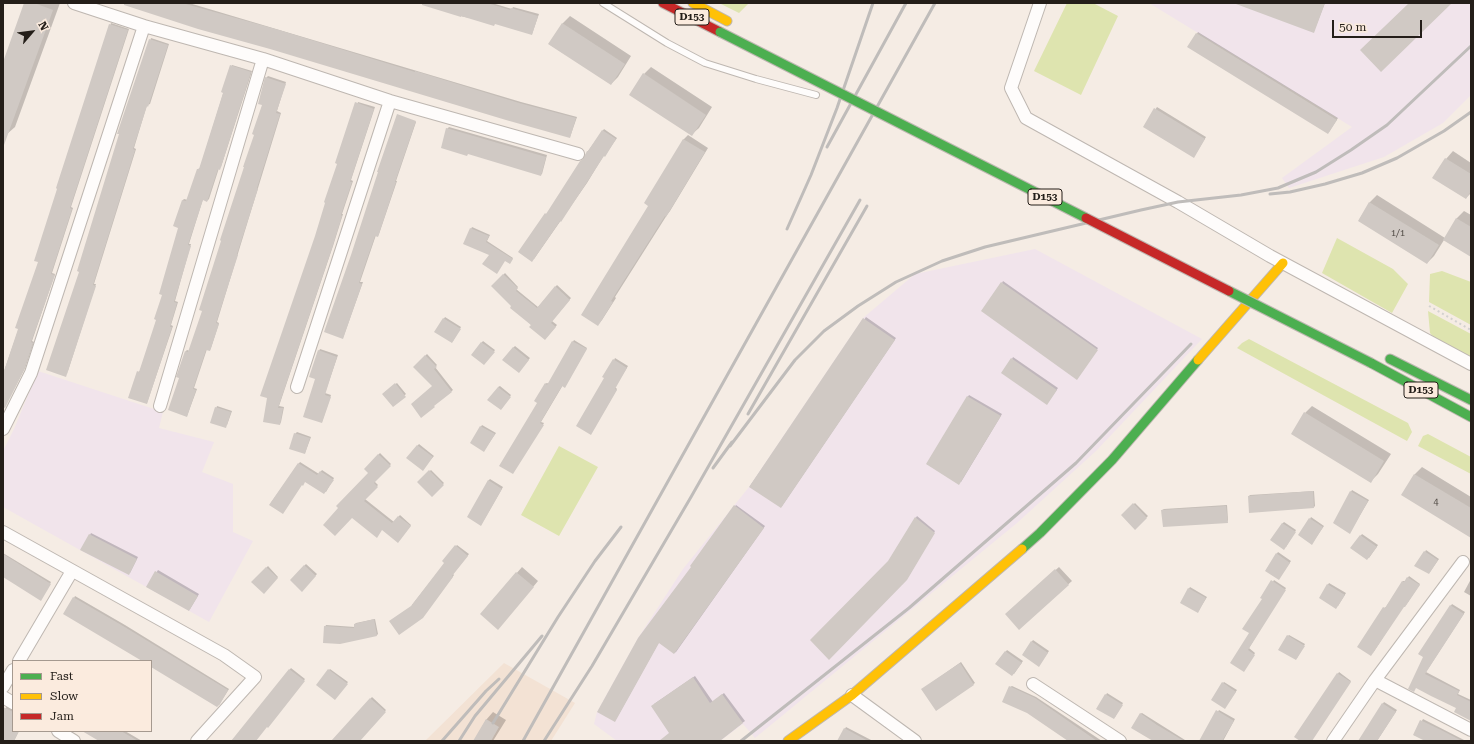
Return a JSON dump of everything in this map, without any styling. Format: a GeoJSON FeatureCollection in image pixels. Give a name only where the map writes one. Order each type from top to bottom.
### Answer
{"type":"FeatureCollection","features":[{"type":"Feature","properties":{"kind":"main road","name":"D153"},"geometry":{"type":"LineString","coordinates":[[663,3],[1371,363],[1471,417]]}},
{"type":"Feature","properties":{"kind":"main road","name":"D153"},"geometry":{"type":"LineString","coordinates":[[693,3],[730,22]]}},
{"type":"Feature","properties":{"kind":"main road"},"geometry":{"type":"LineString","coordinates":[[788,741],[852,695],[1045,528],[1112,460],[1283,263]]}},
{"type":"Feature","properties":{"kind":"main road"},"geometry":{"type":"LineString","coordinates":[[1249,287],[1263,294]]}},
{"type":"Feature","properties":{"kind":"main road","name":"D153"},"geometry":{"type":"LineString","coordinates":[[1383,356],[1471,400]]}},
{"type":"Feature","properties":{"kind":"street"},"geometry":{"type":"LineString","coordinates":[[74,3],[144,26],[263,59],[390,101],[578,154]]}},
{"type":"Feature","properties":{"kind":"street"},"geometry":{"type":"LineString","coordinates":[[1040,3],[1011,88],[1026,118],[1283,263],[1471,364]]}},
{"type":"Feature","properties":{"kind":"street"},"geometry":{"type":"LineString","coordinates":[[3,429],[31,373],[144,26]]}},
{"type":"Feature","properties":{"kind":"street"},"geometry":{"type":"LineString","coordinates":[[160,406],[263,59]]}},
{"type":"Feature","properties":{"kind":"street"},"geometry":{"type":"LineString","coordinates":[[296,387],[390,101]]}},
{"type":"Feature","properties":{"kind":"street"},"geometry":{"type":"LineString","coordinates":[[3,532],[224,655],[255,677],[197,741]]}},
{"type":"Feature","properties":{"kind":"street"},"geometry":{"type":"LineString","coordinates":[[1333,741],[1374,680],[1463,562]]}},
{"type":"Feature","properties":{"kind":"street"},"geometry":{"type":"LineString","coordinates":[[19,660],[72,571]]}},
{"type":"Feature","properties":{"kind":"street"},"geometry":{"type":"LineString","coordinates":[[3,688],[12,672]]}},
{"type":"Feature","properties":{"kind":"street"},"geometry":{"type":"LineString","coordinates":[[1374,680],[1471,730]]}},
{"type":"Feature","properties":{"kind":"street"},"geometry":{"type":"LineString","coordinates":[[1033,684],[1120,741]]}},
{"type":"Feature","properties":{"kind":"street"},"geometry":{"type":"LineString","coordinates":[[852,695],[916,741]]}},
{"type":"Feature","properties":{"kind":"street"},"geometry":{"type":"LineString","coordinates":[[3,697],[12,702]]}},
{"type":"Feature","properties":{"kind":"street"},"geometry":{"type":"LineString","coordinates":[[60,732],[74,741]]}},
{"type":"Feature","properties":{"kind":"lane"},"geometry":{"type":"LineString","coordinates":[[603,3],[667,43],[705,63],[756,79],[816,95]]}},
{"type":"Feature","properties":{"kind":"path"},"geometry":{"type":"LineString","coordinates":[[1429,306],[1471,330]]}},
{"type":"Feature","properties":{"kind":"shaded area"},"geometry":{"type":"Polygon","coordinates":[[[1149,3],[1471,3],[1471,95],[1443,123],[1384,157],[1289,188],[1282,178],[1352,127],[1149,3]]]}},
{"type":"Feature","properties":{"kind":"shaded area"},"geometry":{"type":"Polygon","coordinates":[[[1035,249],[1202,339],[1096,451],[1017,523],[755,738],[743,724],[720,741],[617,741],[594,724],[597,712],[638,638],[683,569],[749,487],[863,318],[915,274],[1035,249]]]}},
{"type":"Feature","properties":{"kind":"shaded area"},"geometry":{"type":"Polygon","coordinates":[[[38,371],[163,412],[159,428],[214,442],[202,472],[233,484],[233,532],[253,541],[209,622],[3,507],[3,451],[14,429],[38,371]]]}},
{"type":"Feature","properties":{"kind":"shaded area"},"geometry":{"type":"Polygon","coordinates":[[[504,663],[575,703],[551,741],[425,741],[504,663]]]}},
{"type":"Feature","properties":{"kind":"green space"},"geometry":{"type":"Polygon","coordinates":[[[719,3],[749,3],[739,13],[719,3]]]}},
{"type":"Feature","properties":{"kind":"green space"},"geometry":{"type":"Polygon","coordinates":[[[1067,3],[1093,3],[1118,16],[1081,95],[1034,71],[1067,3]]]}},
{"type":"Feature","properties":{"kind":"green space"},"geometry":{"type":"Polygon","coordinates":[[[1337,238],[1393,269],[1408,284],[1392,313],[1322,273],[1337,238]]]}},
{"type":"Feature","properties":{"kind":"green space"},"geometry":{"type":"Polygon","coordinates":[[[1442,271],[1471,282],[1471,325],[1429,302],[1430,274],[1442,271]]]}},
{"type":"Feature","properties":{"kind":"green space"},"geometry":{"type":"Polygon","coordinates":[[[1428,311],[1471,334],[1471,359],[1438,342],[1430,333],[1428,311]]]}},
{"type":"Feature","properties":{"kind":"green space"},"geometry":{"type":"Polygon","coordinates":[[[1249,339],[1408,423],[1412,432],[1407,441],[1237,348],[1249,339]]]}},
{"type":"Feature","properties":{"kind":"green space"},"geometry":{"type":"Polygon","coordinates":[[[1428,434],[1471,457],[1471,474],[1418,446],[1423,436],[1428,434]]]}},
{"type":"Feature","properties":{"kind":"green space"},"geometry":{"type":"Polygon","coordinates":[[[559,446],[598,467],[559,536],[521,515],[559,446]]]}},
{"type":"Feature","properties":{"kind":"building"},"geometry":{"type":"Polygon","coordinates":[[[24,3],[34,3],[53,10],[4,145],[3,62],[24,3]]]}},
{"type":"Feature","properties":{"kind":"building"},"geometry":{"type":"Polygon","coordinates":[[[124,3],[182,3],[279,30],[519,103],[576,118],[570,138],[198,29],[124,5],[124,3]]]}},
{"type":"Feature","properties":{"kind":"building"},"geometry":{"type":"Polygon","coordinates":[[[422,3],[487,3],[538,16],[532,35],[495,24],[494,26],[461,17],[422,5],[422,3]]]}},
{"type":"Feature","properties":{"kind":"building"},"geometry":{"type":"Polygon","coordinates":[[[1236,3],[1325,3],[1314,33],[1236,3]]]}},
{"type":"Feature","properties":{"kind":"building"},"geometry":{"type":"Polygon","coordinates":[[[1409,3],[1452,3],[1381,72],[1360,50],[1409,3]]]}},
{"type":"Feature","properties":{"kind":"building"},"geometry":{"type":"Polygon","coordinates":[[[562,23],[625,64],[611,85],[548,44],[562,23]]]}},
{"type":"Feature","properties":{"kind":"building"},"geometry":{"type":"Polygon","coordinates":[[[109,24],[128,30],[70,208],[72,209],[51,274],[55,275],[31,342],[33,343],[24,370],[5,408],[3,407],[3,374],[18,329],[15,328],[38,262],[34,261],[109,24]]]}},
{"type":"Feature","properties":{"kind":"building"},"geometry":{"type":"Polygon","coordinates":[[[1196,33],[1337,120],[1328,134],[1187,47],[1196,33]]]}},
{"type":"Feature","properties":{"kind":"building"},"geometry":{"type":"Polygon","coordinates":[[[149,39],[168,45],[133,149],[135,150],[93,285],[96,286],[66,377],[46,370],[79,272],[77,271],[119,134],[117,134],[149,39]]]}},
{"type":"Feature","properties":{"kind":"building"},"geometry":{"type":"Polygon","coordinates":[[[230,65],[251,72],[220,170],[218,169],[207,202],[203,200],[188,245],[191,246],[174,302],[177,303],[170,327],[172,327],[147,404],[128,398],[137,371],[139,372],[156,320],[154,319],[162,295],[159,294],[178,228],[173,226],[182,200],[186,201],[197,169],[199,169],[223,93],[221,92],[230,65]]]}},
{"type":"Feature","properties":{"kind":"building"},"geometry":{"type":"Polygon","coordinates":[[[643,73],[706,115],[692,136],[629,95],[643,73]]]}},
{"type":"Feature","properties":{"kind":"building"},"geometry":{"type":"Polygon","coordinates":[[[265,77],[286,84],[276,113],[280,114],[216,323],[219,324],[210,351],[206,350],[193,389],[196,390],[187,417],[168,410],[179,378],[176,377],[185,351],[188,352],[202,311],[199,310],[254,135],[252,134],[262,105],[258,104],[265,77]]]}},
{"type":"Feature","properties":{"kind":"building"},"geometry":{"type":"Polygon","coordinates":[[[355,102],[374,109],[350,182],[352,182],[332,248],[278,408],[283,408],[280,425],[263,422],[267,398],[260,396],[315,236],[325,203],[324,202],[337,164],[335,163],[355,102]]]}},
{"type":"Feature","properties":{"kind":"building"},"geometry":{"type":"Polygon","coordinates":[[[1154,108],[1205,139],[1194,158],[1143,127],[1154,108]]]}},
{"type":"Feature","properties":{"kind":"building"},"geometry":{"type":"Polygon","coordinates":[[[397,114],[416,121],[378,237],[375,236],[367,259],[359,283],[362,284],[343,339],[324,332],[397,114]]]}},
{"type":"Feature","properties":{"kind":"building"},"geometry":{"type":"Polygon","coordinates":[[[446,128],[546,157],[541,176],[468,154],[467,156],[441,148],[446,128]]]}},
{"type":"Feature","properties":{"kind":"building"},"geometry":{"type":"Polygon","coordinates":[[[602,130],[616,139],[561,222],[560,221],[532,262],[518,252],[545,213],[546,214],[602,130]]]}},
{"type":"Feature","properties":{"kind":"building"},"geometry":{"type":"Polygon","coordinates":[[[683,139],[705,152],[666,217],[665,216],[611,301],[613,302],[598,326],[581,315],[648,206],[644,203],[683,139]]]}},
{"type":"Feature","properties":{"kind":"building"},"geometry":{"type":"Polygon","coordinates":[[[1445,158],[1471,174],[1471,191],[1466,199],[1432,178],[1445,158]]]}},
{"type":"Feature","properties":{"kind":"building"},"geometry":{"type":"Polygon","coordinates":[[[1369,202],[1439,245],[1427,264],[1358,221],[1369,202]]]}},
{"type":"Feature","properties":{"kind":"building"},"geometry":{"type":"Polygon","coordinates":[[[1456,218],[1471,227],[1471,257],[1443,240],[1456,218]]]}},
{"type":"Feature","properties":{"kind":"building"},"geometry":{"type":"Polygon","coordinates":[[[470,228],[489,236],[486,242],[513,259],[510,264],[505,261],[497,274],[482,264],[489,255],[463,244],[470,228]]]}},
{"type":"Feature","properties":{"kind":"building"},"geometry":{"type":"Polygon","coordinates":[[[503,274],[518,288],[516,291],[537,308],[555,286],[570,300],[551,323],[556,327],[545,340],[529,327],[531,325],[510,308],[511,306],[491,286],[503,274]]]}},
{"type":"Feature","properties":{"kind":"building"},"geometry":{"type":"Polygon","coordinates":[[[1001,282],[1098,350],[1077,380],[981,311],[1001,282]]]}},
{"type":"Feature","properties":{"kind":"building"},"geometry":{"type":"Polygon","coordinates":[[[443,318],[461,329],[452,343],[434,332],[443,318]]]}},
{"type":"Feature","properties":{"kind":"building"},"geometry":{"type":"Polygon","coordinates":[[[863,318],[895,340],[781,508],[749,487],[863,318]]]}},
{"type":"Feature","properties":{"kind":"building"},"geometry":{"type":"Polygon","coordinates":[[[572,341],[587,349],[565,388],[562,386],[540,423],[544,425],[513,474],[499,466],[537,403],[534,401],[545,383],[547,385],[572,341]]]}},
{"type":"Feature","properties":{"kind":"building"},"geometry":{"type":"Polygon","coordinates":[[[481,342],[495,352],[484,365],[471,355],[481,342]]]}},
{"type":"Feature","properties":{"kind":"building"},"geometry":{"type":"Polygon","coordinates":[[[513,347],[529,360],[519,373],[502,360],[513,347]]]}},
{"type":"Feature","properties":{"kind":"building"},"geometry":{"type":"Polygon","coordinates":[[[318,350],[337,357],[325,395],[331,397],[322,423],[303,417],[315,379],[309,377],[318,350]]]}},
{"type":"Feature","properties":{"kind":"building"},"geometry":{"type":"Polygon","coordinates":[[[425,355],[437,367],[434,369],[452,392],[421,418],[411,404],[432,386],[413,367],[425,355]]]}},
{"type":"Feature","properties":{"kind":"building"},"geometry":{"type":"Polygon","coordinates":[[[1011,358],[1057,390],[1047,405],[1001,373],[1011,358]]]}},
{"type":"Feature","properties":{"kind":"building"},"geometry":{"type":"Polygon","coordinates":[[[613,359],[627,368],[615,389],[617,390],[591,435],[576,426],[604,378],[602,377],[613,359]]]}},
{"type":"Feature","properties":{"kind":"building"},"geometry":{"type":"Polygon","coordinates":[[[395,383],[406,397],[393,407],[382,394],[395,383]]]}},
{"type":"Feature","properties":{"kind":"building"},"geometry":{"type":"Polygon","coordinates":[[[498,387],[511,397],[501,410],[487,400],[498,387]]]}},
{"type":"Feature","properties":{"kind":"building"},"geometry":{"type":"Polygon","coordinates":[[[967,396],[1001,416],[959,485],[926,464],[967,396]]]}},
{"type":"Feature","properties":{"kind":"building"},"geometry":{"type":"Polygon","coordinates":[[[215,407],[231,412],[226,428],[210,423],[215,407]]]}},
{"type":"Feature","properties":{"kind":"building"},"geometry":{"type":"Polygon","coordinates":[[[1304,412],[1384,461],[1371,483],[1291,434],[1304,412]]]}},
{"type":"Feature","properties":{"kind":"building"},"geometry":{"type":"Polygon","coordinates":[[[480,426],[495,434],[484,452],[470,443],[480,426]]]}},
{"type":"Feature","properties":{"kind":"building"},"geometry":{"type":"Polygon","coordinates":[[[294,433],[310,438],[305,454],[289,449],[294,433]]]}},
{"type":"Feature","properties":{"kind":"building"},"geometry":{"type":"Polygon","coordinates":[[[417,445],[433,457],[423,471],[406,458],[417,445]]]}},
{"type":"Feature","properties":{"kind":"building"},"geometry":{"type":"Polygon","coordinates":[[[378,454],[391,466],[374,483],[378,487],[364,501],[392,523],[398,516],[411,526],[398,543],[382,530],[377,538],[352,518],[335,536],[323,525],[338,508],[336,506],[368,473],[364,469],[378,454]]]}},
{"type":"Feature","properties":{"kind":"building"},"geometry":{"type":"Polygon","coordinates":[[[298,463],[317,475],[320,471],[334,480],[324,494],[305,482],[283,514],[269,505],[298,463]]]}},
{"type":"Feature","properties":{"kind":"building"},"geometry":{"type":"Polygon","coordinates":[[[429,470],[444,485],[432,497],[417,482],[429,470]]]}},
{"type":"Feature","properties":{"kind":"building"},"geometry":{"type":"Polygon","coordinates":[[[1414,474],[1471,508],[1471,538],[1401,495],[1414,474]]]}},
{"type":"Feature","properties":{"kind":"building"},"geometry":{"type":"Polygon","coordinates":[[[488,480],[502,489],[481,526],[467,517],[488,480]]]}},
{"type":"Feature","properties":{"kind":"building"},"geometry":{"type":"Polygon","coordinates":[[[1313,491],[1314,508],[1249,513],[1248,496],[1313,491]]]}},
{"type":"Feature","properties":{"kind":"building"},"geometry":{"type":"Polygon","coordinates":[[[1350,491],[1368,501],[1350,534],[1333,523],[1350,491]]]}},
{"type":"Feature","properties":{"kind":"building"},"geometry":{"type":"Polygon","coordinates":[[[1133,503],[1147,518],[1135,530],[1121,515],[1133,503]]]}},
{"type":"Feature","properties":{"kind":"building"},"geometry":{"type":"Polygon","coordinates":[[[734,505],[764,528],[674,654],[659,643],[615,722],[597,712],[638,638],[691,567],[690,566],[734,505]]]}},
{"type":"Feature","properties":{"kind":"building"},"geometry":{"type":"Polygon","coordinates":[[[1226,506],[1228,523],[1163,527],[1161,510],[1226,506]]]}},
{"type":"Feature","properties":{"kind":"building"},"geometry":{"type":"Polygon","coordinates":[[[915,517],[935,533],[907,580],[829,660],[810,640],[888,561],[915,517]]]}},
{"type":"Feature","properties":{"kind":"building"},"geometry":{"type":"Polygon","coordinates":[[[1309,518],[1323,527],[1312,545],[1298,535],[1309,518]]]}},
{"type":"Feature","properties":{"kind":"building"},"geometry":{"type":"Polygon","coordinates":[[[1282,523],[1296,532],[1284,550],[1270,540],[1282,523]]]}},
{"type":"Feature","properties":{"kind":"building"},"geometry":{"type":"Polygon","coordinates":[[[89,534],[137,559],[129,575],[80,550],[89,534]]]}},
{"type":"Feature","properties":{"kind":"building"},"geometry":{"type":"Polygon","coordinates":[[[1360,535],[1377,547],[1367,560],[1350,548],[1360,535]]]}},
{"type":"Feature","properties":{"kind":"building"},"geometry":{"type":"Polygon","coordinates":[[[455,545],[468,556],[452,576],[453,577],[423,618],[399,635],[389,621],[411,606],[444,563],[442,561],[455,545]]]}},
{"type":"Feature","properties":{"kind":"building"},"geometry":{"type":"Polygon","coordinates":[[[1424,551],[1438,560],[1429,574],[1414,566],[1424,551]]]}},
{"type":"Feature","properties":{"kind":"building"},"geometry":{"type":"Polygon","coordinates":[[[1276,553],[1290,563],[1279,580],[1265,571],[1276,553]]]}},
{"type":"Feature","properties":{"kind":"building"},"geometry":{"type":"Polygon","coordinates":[[[3,554],[51,584],[41,601],[3,577],[3,554]]]}},
{"type":"Feature","properties":{"kind":"building"},"geometry":{"type":"Polygon","coordinates":[[[304,565],[316,576],[302,592],[290,580],[304,565]]]}},
{"type":"Feature","properties":{"kind":"building"},"geometry":{"type":"Polygon","coordinates":[[[266,567],[278,578],[264,594],[251,582],[266,567]]]}},
{"type":"Feature","properties":{"kind":"building"},"geometry":{"type":"Polygon","coordinates":[[[1055,569],[1069,585],[1019,630],[1005,614],[1055,569]]]}},
{"type":"Feature","properties":{"kind":"building"},"geometry":{"type":"Polygon","coordinates":[[[155,571],[198,596],[189,611],[146,587],[155,571]]]}},
{"type":"Feature","properties":{"kind":"building"},"geometry":{"type":"Polygon","coordinates":[[[516,572],[534,587],[498,630],[480,614],[516,572]]]}},
{"type":"Feature","properties":{"kind":"building"},"geometry":{"type":"Polygon","coordinates":[[[1407,577],[1420,585],[1371,656],[1357,647],[1383,607],[1385,608],[1402,581],[1404,582],[1407,577]]]}},
{"type":"Feature","properties":{"kind":"building"},"geometry":{"type":"Polygon","coordinates":[[[1271,580],[1286,590],[1248,650],[1255,655],[1244,672],[1230,663],[1249,633],[1242,629],[1262,599],[1260,598],[1271,580]]]}},
{"type":"Feature","properties":{"kind":"building"},"geometry":{"type":"Polygon","coordinates":[[[1327,584],[1345,595],[1336,609],[1319,598],[1327,584]]]}},
{"type":"Feature","properties":{"kind":"building"},"geometry":{"type":"Polygon","coordinates":[[[1188,588],[1206,598],[1198,613],[1180,603],[1188,588]]]}},
{"type":"Feature","properties":{"kind":"building"},"geometry":{"type":"Polygon","coordinates":[[[73,597],[228,690],[217,707],[152,668],[152,660],[140,660],[63,614],[73,597]]]}},
{"type":"Feature","properties":{"kind":"building"},"geometry":{"type":"Polygon","coordinates":[[[1450,605],[1464,614],[1425,674],[1459,691],[1457,695],[1471,702],[1471,721],[1454,712],[1456,708],[1416,688],[1414,692],[1408,689],[1423,657],[1418,654],[1450,605]]]}},
{"type":"Feature","properties":{"kind":"building"},"geometry":{"type":"Polygon","coordinates":[[[374,619],[377,636],[340,644],[323,643],[324,626],[354,628],[354,624],[374,619]]]}},
{"type":"Feature","properties":{"kind":"building"},"geometry":{"type":"Polygon","coordinates":[[[1287,635],[1305,646],[1296,660],[1278,650],[1287,635]]]}},
{"type":"Feature","properties":{"kind":"building"},"geometry":{"type":"Polygon","coordinates":[[[1031,641],[1048,653],[1039,667],[1022,655],[1031,641]]]}},
{"type":"Feature","properties":{"kind":"building"},"geometry":{"type":"Polygon","coordinates":[[[1005,651],[1022,663],[1012,676],[995,664],[1005,651]]]}},
{"type":"Feature","properties":{"kind":"building"},"geometry":{"type":"Polygon","coordinates":[[[960,663],[974,685],[936,711],[921,689],[960,663]]]}},
{"type":"Feature","properties":{"kind":"building"},"geometry":{"type":"Polygon","coordinates":[[[289,669],[305,681],[268,728],[267,727],[256,741],[231,741],[289,669]]]}},
{"type":"Feature","properties":{"kind":"building"},"geometry":{"type":"Polygon","coordinates":[[[328,669],[348,684],[335,700],[316,685],[328,669]]]}},
{"type":"Feature","properties":{"kind":"building"},"geometry":{"type":"Polygon","coordinates":[[[1337,673],[1351,682],[1312,741],[1300,741],[1294,737],[1337,673]]]}},
{"type":"Feature","properties":{"kind":"building"},"geometry":{"type":"Polygon","coordinates":[[[693,677],[710,703],[722,694],[743,723],[720,741],[659,741],[669,733],[651,706],[693,677]]]}},
{"type":"Feature","properties":{"kind":"building"},"geometry":{"type":"Polygon","coordinates":[[[1222,682],[1236,692],[1225,709],[1211,700],[1222,682]]]}},
{"type":"Feature","properties":{"kind":"building"},"geometry":{"type":"Polygon","coordinates":[[[1009,686],[1035,698],[1097,741],[1068,741],[1027,713],[1002,702],[1009,686]]]}},
{"type":"Feature","properties":{"kind":"building"},"geometry":{"type":"Polygon","coordinates":[[[1105,694],[1123,705],[1114,719],[1096,709],[1105,694]]]}},
{"type":"Feature","properties":{"kind":"building"},"geometry":{"type":"Polygon","coordinates":[[[370,698],[386,712],[360,741],[331,741],[370,698]]]}},
{"type":"Feature","properties":{"kind":"building"},"geometry":{"type":"Polygon","coordinates":[[[1382,703],[1396,712],[1377,741],[1358,741],[1382,703]]]}},
{"type":"Feature","properties":{"kind":"building"},"geometry":{"type":"Polygon","coordinates":[[[3,707],[12,712],[12,732],[18,732],[14,741],[3,741],[3,707]]]}},
{"type":"Feature","properties":{"kind":"building"},"geometry":{"type":"Polygon","coordinates":[[[1216,710],[1234,721],[1222,741],[1199,741],[1216,710]]]}},
{"type":"Feature","properties":{"kind":"building"},"geometry":{"type":"Polygon","coordinates":[[[1140,713],[1184,741],[1153,741],[1131,728],[1140,713]]]}},
{"type":"Feature","properties":{"kind":"building"},"geometry":{"type":"Polygon","coordinates":[[[486,719],[499,727],[491,741],[473,741],[486,719]]]}},
{"type":"Feature","properties":{"kind":"building"},"geometry":{"type":"Polygon","coordinates":[[[1420,720],[1462,741],[1425,741],[1413,735],[1420,720]]]}},
{"type":"Feature","properties":{"kind":"building"},"geometry":{"type":"Polygon","coordinates":[[[844,728],[868,741],[837,741],[844,728]]]}},
{"type":"Feature","properties":{"kind":"building"},"geometry":{"type":"Polygon","coordinates":[[[84,732],[123,732],[138,741],[99,741],[84,732]]]}},
{"type":"Feature","properties":{"kind":"railway"},"geometry":{"type":"LineString","coordinates":[[787,229],[811,175],[837,108],[873,3]]}},
{"type":"Feature","properties":{"kind":"railway"},"geometry":{"type":"LineString","coordinates":[[827,147],[906,3]]}},
{"type":"Feature","properties":{"kind":"railway"},"geometry":{"type":"LineString","coordinates":[[523,741],[935,3]]}},
{"type":"Feature","properties":{"kind":"railway"},"geometry":{"type":"LineString","coordinates":[[730,446],[795,360],[824,331],[858,306],[896,282],[942,261],[985,247],[1178,202],[1241,195],[1278,188],[1316,172],[1387,125],[1471,46]]}},
{"type":"Feature","properties":{"kind":"railway"},"geometry":{"type":"LineString","coordinates":[[1270,194],[1290,192],[1362,173],[1397,158],[1444,131],[1471,112]]}},
{"type":"Feature","properties":{"kind":"railway"},"geometry":{"type":"LineString","coordinates":[[544,741],[592,666],[691,497],[860,200]]}},
{"type":"Feature","properties":{"kind":"railway"},"geometry":{"type":"LineString","coordinates":[[748,414],[867,206]]}},
{"type":"Feature","properties":{"kind":"railway"},"geometry":{"type":"LineString","coordinates":[[741,741],[909,608],[1076,463],[1191,344]]}},
{"type":"Feature","properties":{"kind":"railway"},"geometry":{"type":"LineString","coordinates":[[713,468],[732,442]]}},
{"type":"Feature","properties":{"kind":"railway"},"geometry":{"type":"LineString","coordinates":[[493,723],[558,617],[595,561],[621,527]]}},
{"type":"Feature","properties":{"kind":"railway"},"geometry":{"type":"LineString","coordinates":[[459,741],[475,716],[542,636]]}},
{"type":"Feature","properties":{"kind":"railway"},"geometry":{"type":"LineString","coordinates":[[442,741],[486,691],[499,679]]}},
{"type":"Feature","properties":{"kind":"traffic: fast"},"geometry":{"type":"LineString","coordinates":[[720,32],[1086,218]]}},
{"type":"Feature","properties":{"kind":"traffic: fast"},"geometry":{"type":"LineString","coordinates":[[1229,291],[1371,363]]}},
{"type":"Feature","properties":{"kind":"traffic: fast"},"geometry":{"type":"LineString","coordinates":[[1390,359],[1471,400]]}},
{"type":"Feature","properties":{"kind":"traffic: fast"},"geometry":{"type":"LineString","coordinates":[[1022,549],[1040,533],[1112,460],[1198,360]]}},
{"type":"Feature","properties":{"kind":"traffic: fast"},"geometry":{"type":"LineString","coordinates":[[1371,363],[1471,417]]}},
{"type":"Feature","properties":{"kind":"traffic: slow"},"geometry":{"type":"LineString","coordinates":[[693,3],[727,21]]}},
{"type":"Feature","properties":{"kind":"traffic: slow"},"geometry":{"type":"LineString","coordinates":[[1198,360],[1283,263]]}},
{"type":"Feature","properties":{"kind":"traffic: slow"},"geometry":{"type":"LineString","coordinates":[[788,741],[852,695],[1022,549]]}},
{"type":"Feature","properties":{"kind":"traffic: jam"},"geometry":{"type":"LineString","coordinates":[[663,3],[720,32]]}},
{"type":"Feature","properties":{"kind":"traffic: jam"},"geometry":{"type":"LineString","coordinates":[[1086,218],[1229,291]]}}]}
